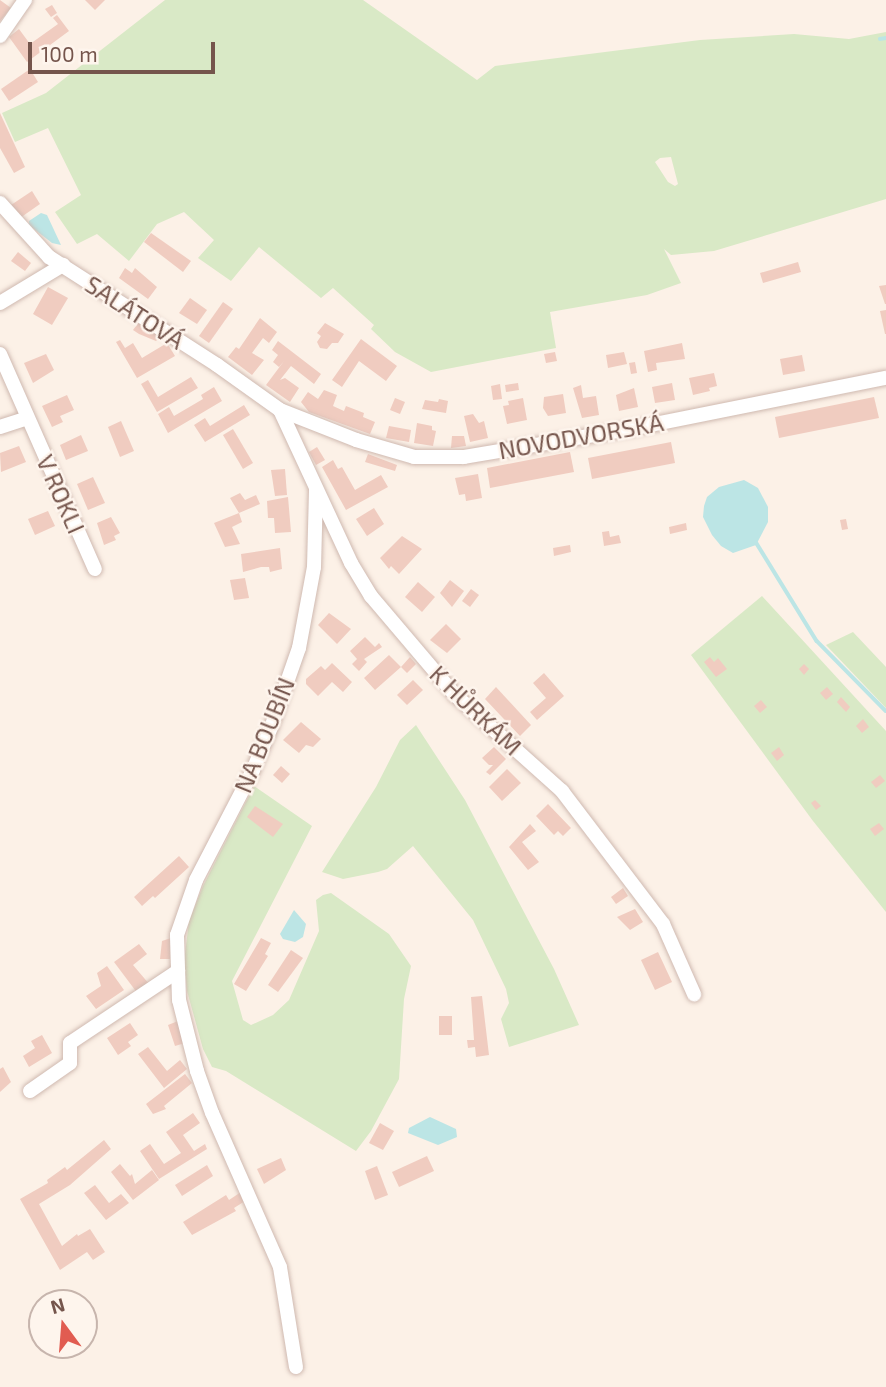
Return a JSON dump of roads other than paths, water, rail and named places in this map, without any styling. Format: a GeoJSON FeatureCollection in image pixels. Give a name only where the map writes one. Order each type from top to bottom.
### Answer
{"type":"FeatureCollection","features":[{"type":"Feature","properties":{"kind":"street"},"geometry":{"type":"LineString","coordinates":[[0,36],[25,0]]}},
{"type":"Feature","properties":{"kind":"street","name":"SALÁTOVÁ"},"geometry":{"type":"LineString","coordinates":[[0,203],[49,257],[217,365],[280,410]]}},
{"type":"Feature","properties":{"kind":"street"},"geometry":{"type":"LineString","coordinates":[[0,303],[63,265]]}},
{"type":"Feature","properties":{"kind":"street","name":"V ROKLI"},"geometry":{"type":"LineString","coordinates":[[0,354],[95,569]]}},
{"type":"Feature","properties":{"kind":"street","name":"NOVODVORSKÁ"},"geometry":{"type":"LineString","coordinates":[[280,410],[414,457],[464,457],[630,429],[886,378]]}},
{"type":"Feature","properties":{"kind":"street","name":"K HŮRKÁM"},"geometry":{"type":"LineString","coordinates":[[280,410],[351,563],[371,596],[455,695],[562,791],[663,924],[694,994]]}},
{"type":"Feature","properties":{"kind":"street"},"geometry":{"type":"LineString","coordinates":[[0,427],[27,418]]}},
{"type":"Feature","properties":{"kind":"street","name":"NA BOUBÍN"},"geometry":{"type":"LineString","coordinates":[[296,1367],[280,1267],[201,1083],[179,1000],[177,935],[196,880],[253,770],[299,648],[314,567],[316,489]]}},
{"type":"Feature","properties":{"kind":"street"},"geometry":{"type":"LineString","coordinates":[[30,1091],[70,1063],[70,1043],[178,971]]}},
{"type":"Feature","properties":{"kind":"water"},"geometry":{"type":"Polygon","coordinates":[[[41,213],[47,215],[61,245],[52,243],[29,225],[29,221],[41,213]]]}},
{"type":"Feature","properties":{"kind":"water"},"geometry":{"type":"Polygon","coordinates":[[[744,480],[758,488],[768,507],[768,522],[756,545],[733,553],[721,546],[712,535],[703,517],[704,506],[707,497],[719,487],[744,480]]]}},
{"type":"Feature","properties":{"kind":"water"},"geometry":{"type":"Polygon","coordinates":[[[294,910],[306,924],[303,937],[295,942],[283,939],[280,934],[294,910]]]}},
{"type":"Feature","properties":{"kind":"water"},"geometry":{"type":"Polygon","coordinates":[[[430,1117],[456,1129],[457,1137],[438,1145],[408,1133],[409,1128],[430,1117]]]}},
{"type":"Feature","properties":{"kind":"waterway"},"geometry":{"type":"LineString","coordinates":[[880,39],[886,38]]}},
{"type":"Feature","properties":{"kind":"waterway"},"geometry":{"type":"LineString","coordinates":[[756,542],[817,641],[886,711]]}}]}
